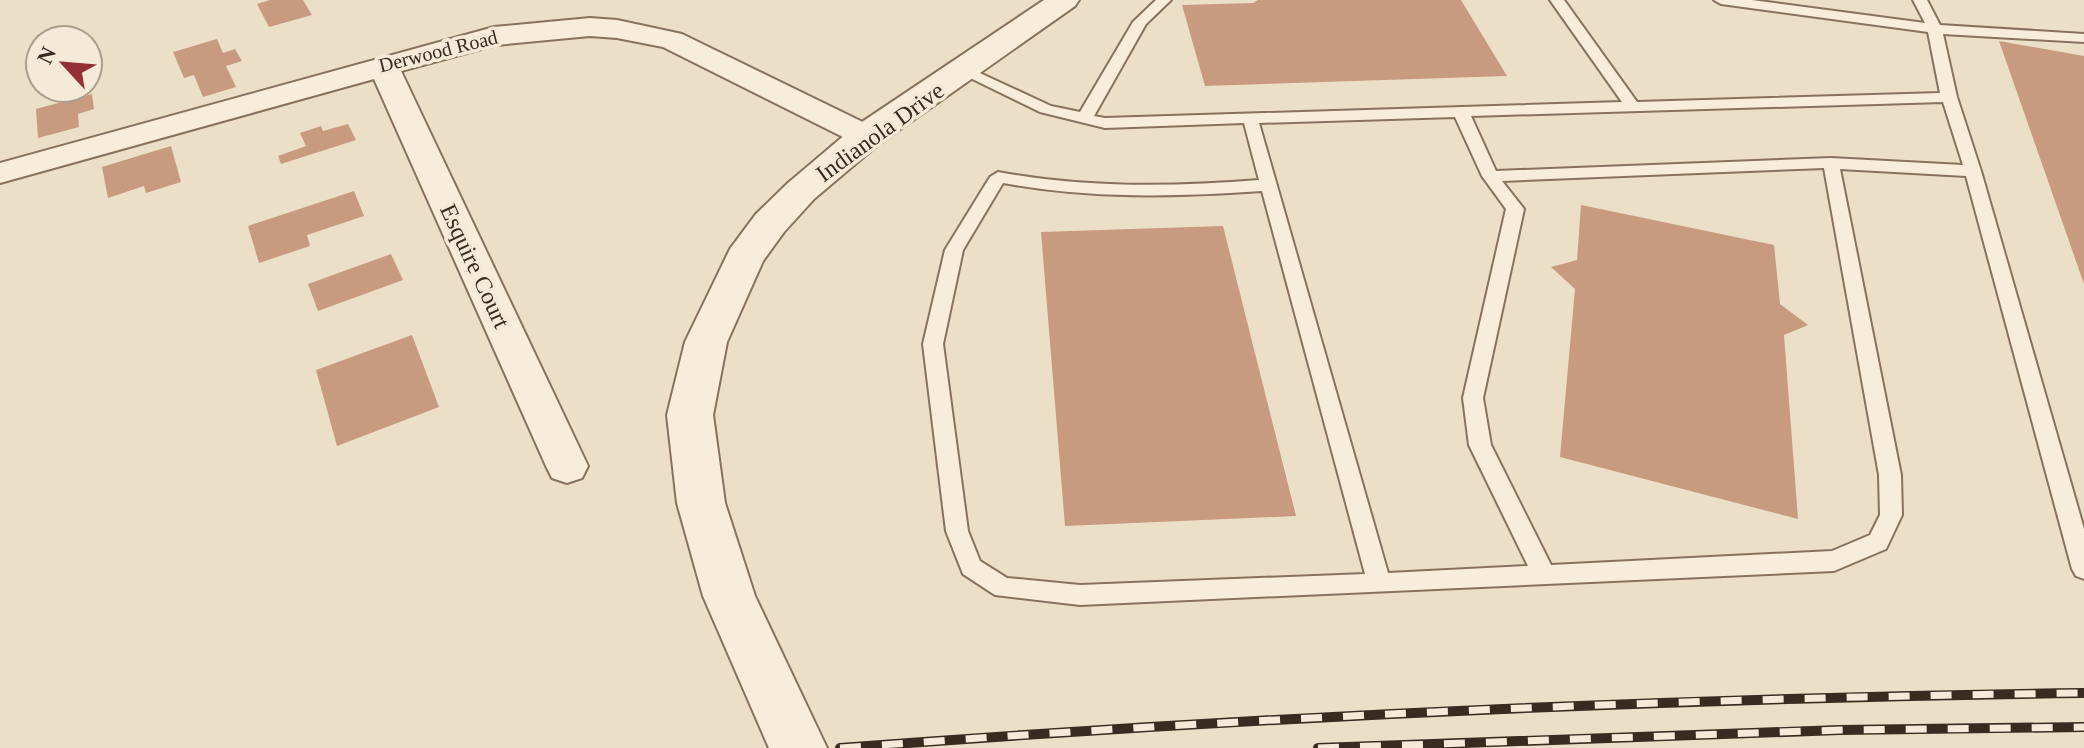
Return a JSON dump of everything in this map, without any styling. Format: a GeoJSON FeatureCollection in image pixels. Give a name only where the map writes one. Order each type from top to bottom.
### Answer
{"type":"FeatureCollection","features":[{"type":"Feature","properties":{"kind":"street","name":"Indianola Drive"},"geometry":{"type":"LineString","coordinates":[[798,748],[729,596],[701,503],[690,415],[706,342],[744,258],[770,223],[801,191],[866,136],[1064,0]]}},
{"type":"Feature","properties":{"kind":"street","name":"Derwood Road"},"geometry":{"type":"LineString","coordinates":[[0,173],[494,36],[590,27],[672,40],[866,136]]}},
{"type":"Feature","properties":{"kind":"street","name":"Esquire Court"},"geometry":{"type":"LineString","coordinates":[[383,65],[567,466]]}},
{"type":"Feature","properties":{"kind":"lane"},"geometry":{"type":"LineString","coordinates":[[1084,119],[1140,22],[1164,0]]}},
{"type":"Feature","properties":{"kind":"lane"},"geometry":{"type":"LineString","coordinates":[[1557,0],[1633,107]]}},
{"type":"Feature","properties":{"kind":"lane"},"geometry":{"type":"LineString","coordinates":[[1721,0],[1935,29],[2084,38]]}},
{"type":"Feature","properties":{"kind":"lane"},"geometry":{"type":"LineString","coordinates":[[1920,0],[1935,29],[1949,97],[1973,171],[2084,569]]}},
{"type":"Feature","properties":{"kind":"lane"},"geometry":{"type":"LineString","coordinates":[[964,71],[1046,109],[1105,123],[1949,97]]}},
{"type":"Feature","properties":{"kind":"lane"},"geometry":{"type":"LineString","coordinates":[[1461,112],[1490,176],[1515,209],[1473,398],[1480,445],[1544,575]]}},
{"type":"Feature","properties":{"kind":"lane"},"geometry":{"type":"LineString","coordinates":[[1250,118],[1379,583]]}},
{"type":"Feature","properties":{"kind":"lane"},"geometry":{"type":"LineString","coordinates":[[1490,176],[1831,163],[1973,171]]}},
{"type":"Feature","properties":{"kind":"lane"},"geometry":{"type":"LineString","coordinates":[[1268,185],[1113,193],[1046,188],[998,177],[954,250],[933,344],[957,531],[971,567],[1003,588],[1080,595],[1834,561],[1878,542],[1891,515],[1890,475],[1831,163]]}},
{"type":"Feature","properties":{"kind":"building"},"geometry":{"type":"Polygon","coordinates":[[[270,0],[303,0],[312,15],[269,27],[257,4],[270,0]]]}},
{"type":"Feature","properties":{"kind":"building"},"geometry":{"type":"Polygon","coordinates":[[[1258,0],[1461,0],[1507,76],[1205,86],[1182,5],[1253,3],[1258,0]]]}},
{"type":"Feature","properties":{"kind":"building"},"geometry":{"type":"Polygon","coordinates":[[[217,39],[223,53],[235,49],[242,61],[226,66],[236,87],[203,97],[194,75],[184,78],[173,52],[217,39]]]}},
{"type":"Feature","properties":{"kind":"building"},"geometry":{"type":"Polygon","coordinates":[[[1999,41],[2084,56],[2084,284],[1999,41]]]}},
{"type":"Feature","properties":{"kind":"building"},"geometry":{"type":"Polygon","coordinates":[[[55,104],[93,104],[94,109],[78,114],[79,127],[38,138],[36,109],[55,104]]]}},
{"type":"Feature","properties":{"kind":"building"},"geometry":{"type":"Polygon","coordinates":[[[348,124],[356,140],[281,164],[278,156],[306,146],[300,133],[321,126],[323,131],[348,124]]]}},
{"type":"Feature","properties":{"kind":"building"},"geometry":{"type":"Polygon","coordinates":[[[171,146],[181,182],[146,193],[144,186],[108,198],[102,167],[171,146]]]}},
{"type":"Feature","properties":{"kind":"building"},"geometry":{"type":"Polygon","coordinates":[[[354,191],[364,216],[307,235],[310,246],[259,263],[248,226],[354,191]]]}},
{"type":"Feature","properties":{"kind":"building"},"geometry":{"type":"Polygon","coordinates":[[[1581,205],[1774,245],[1780,304],[1808,325],[1784,335],[1798,519],[1560,457],[1575,289],[1551,267],[1577,260],[1581,205]]]}},
{"type":"Feature","properties":{"kind":"building"},"geometry":{"type":"Polygon","coordinates":[[[1223,226],[1296,516],[1065,526],[1041,232],[1223,226]]]}},
{"type":"Feature","properties":{"kind":"building"},"geometry":{"type":"Polygon","coordinates":[[[391,254],[403,280],[318,311],[308,284],[391,254]]]}},
{"type":"Feature","properties":{"kind":"building"},"geometry":{"type":"Polygon","coordinates":[[[412,335],[439,407],[337,446],[316,370],[412,335]]]}},
{"type":"Feature","properties":{"kind":"railway"},"geometry":{"type":"LineString","coordinates":[[840,748],[1151,727],[1617,704],[2084,693]]}},
{"type":"Feature","properties":{"kind":"railway"},"geometry":{"type":"LineString","coordinates":[[1318,748],[1840,730],[2084,727]]}}]}
